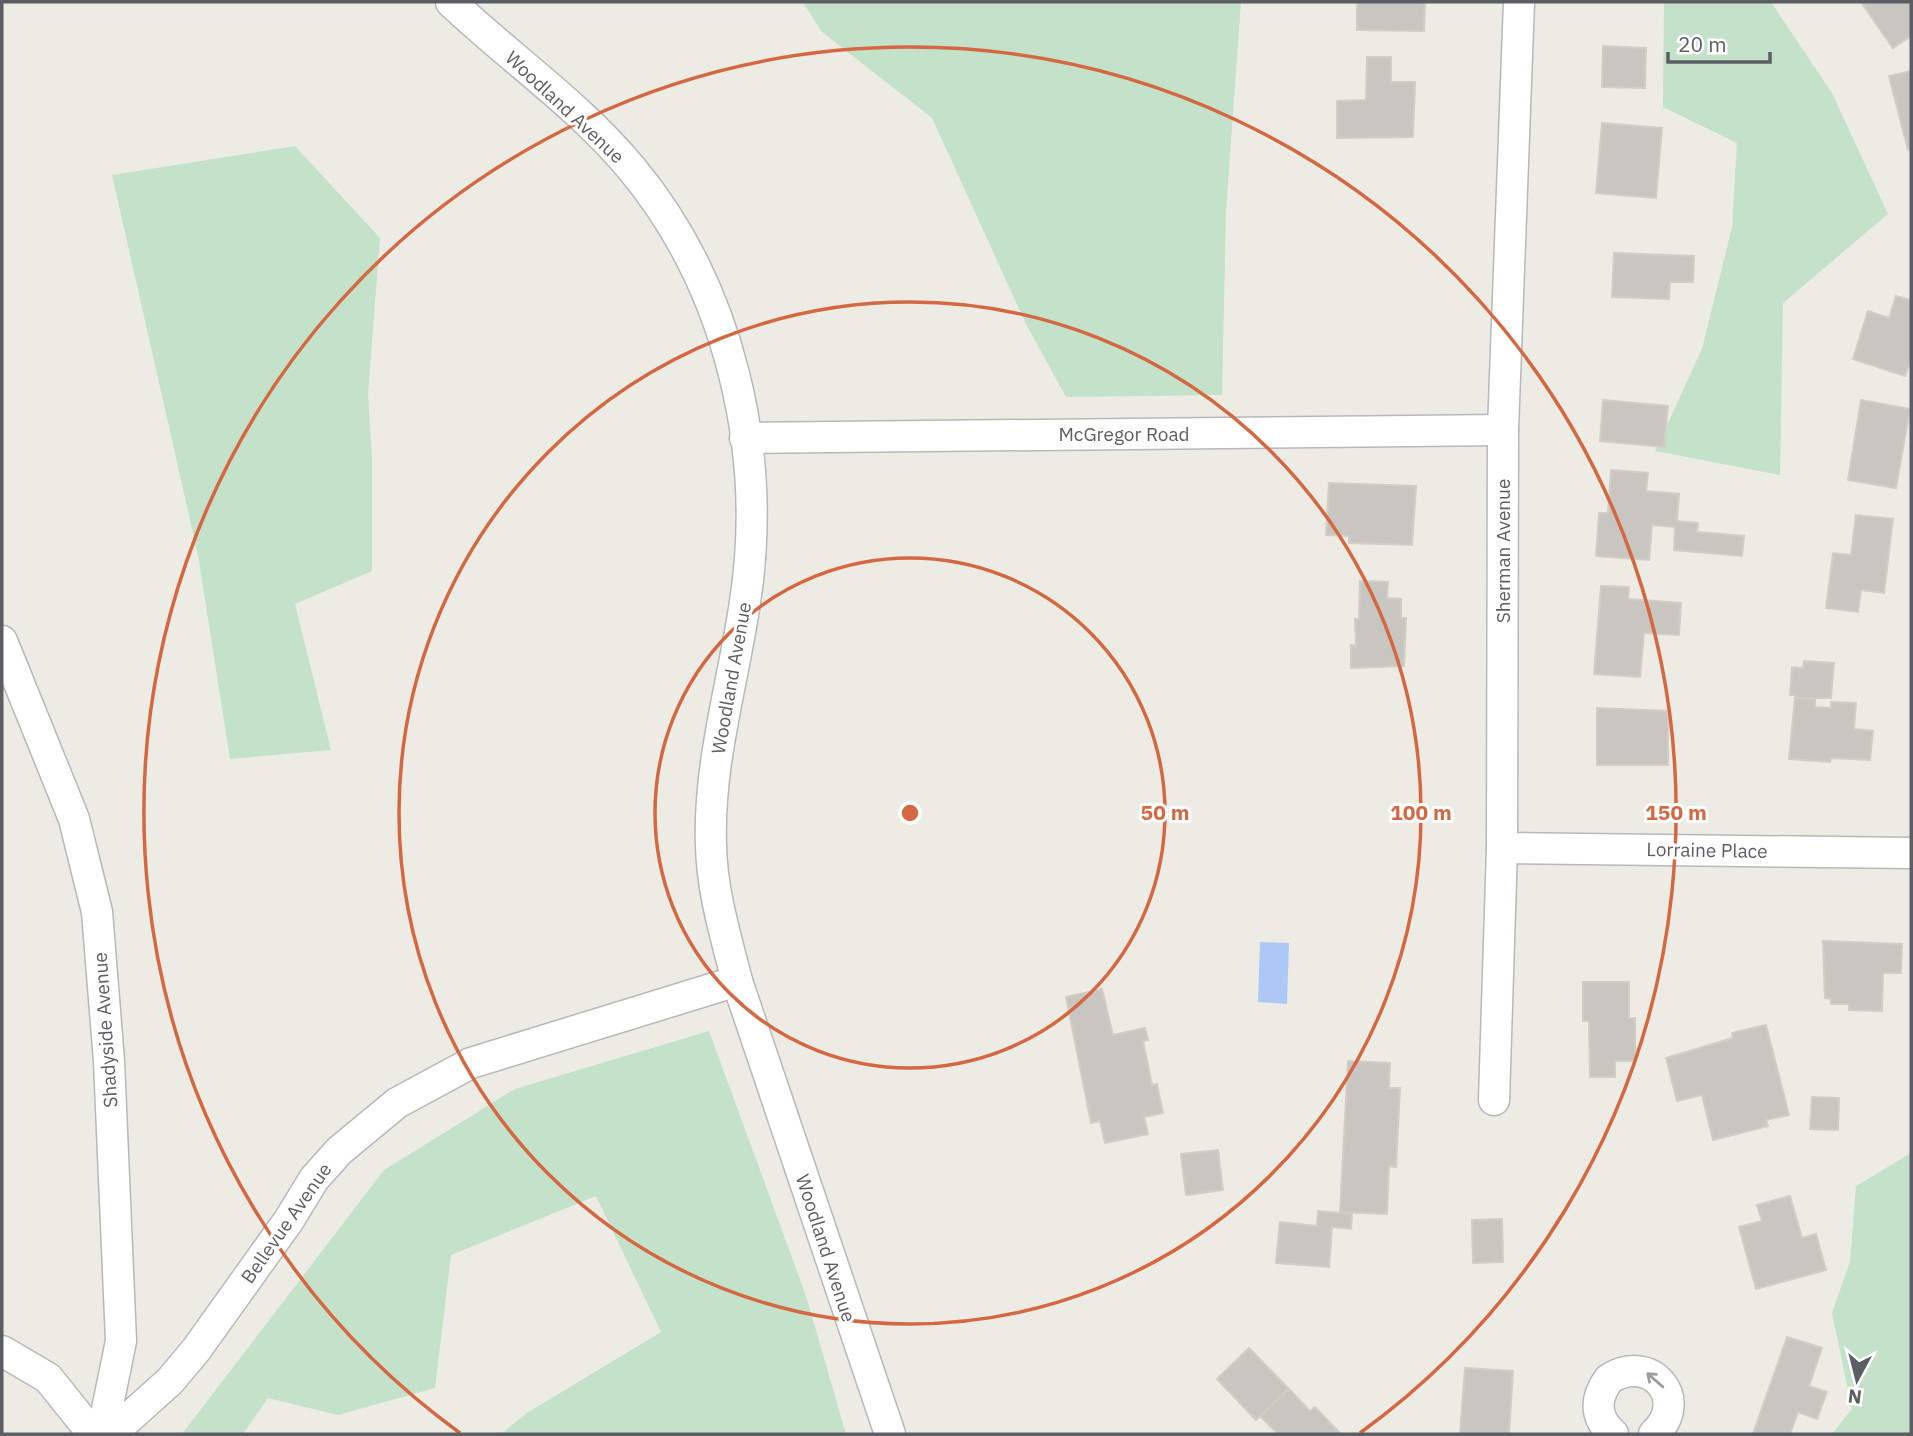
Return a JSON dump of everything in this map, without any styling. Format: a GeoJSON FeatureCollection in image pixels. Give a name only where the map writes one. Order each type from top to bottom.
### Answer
{"type":"FeatureCollection","features":[{"type":"Feature","properties":{"kind":"street","name":"Woodland Avenue"},"geometry":{"type":"LineString","coordinates":[[451,2],[560,97],[632,169],[692,258],[726,341],[751,482],[752,540],[745,601],[713,778],[711,848],[718,905],[737,981],[890,1434]]}},
{"type":"Feature","properties":{"kind":"street","name":"Sherman Avenue"},"geometry":{"type":"LineString","coordinates":[[1494,1100],[1503,848],[1503,430],[1519,2]]}},
{"type":"Feature","properties":{"kind":"street","name":"McGregor Road"},"geometry":{"type":"LineString","coordinates":[[744,438],[1503,430]]}},
{"type":"Feature","properties":{"kind":"street","name":"Shadyside Avenue"},"geometry":{"type":"LineString","coordinates":[[2,641],[74,819],[97,912],[109,1061],[121,1341],[102,1434]]}},
{"type":"Feature","properties":{"kind":"street","name":"Lorraine Place"},"geometry":{"type":"LineString","coordinates":[[1503,848],[1911,853]]}},
{"type":"Feature","properties":{"kind":"street","name":"Bellevue Avenue"},"geometry":{"type":"LineString","coordinates":[[111,1434],[170,1381],[196,1350],[331,1160],[367,1125],[397,1102],[471,1062],[737,981]]}},
{"type":"Feature","properties":{"kind":"street"},"geometry":{"type":"LineString","coordinates":[[2,1351],[48,1378],[93,1434]]}},
{"type":"Feature","properties":{"kind":"street"},"geometry":{"type":"LineString","coordinates":[[1611,1434],[1598,1413],[1598,1401],[1609,1379],[1631,1370],[1653,1376],[1667,1393],[1667,1416],[1654,1434]]}},
{"type":"Feature","properties":{"kind":"green space"},"geometry":{"type":"Polygon","coordinates":[[[803,2],[1241,2],[1226,211],[1222,395],[1066,397],[1026,324],[932,118],[821,31],[803,2]]]}},
{"type":"Feature","properties":{"kind":"green space"},"geometry":{"type":"Polygon","coordinates":[[[1664,2],[1771,2],[1832,93],[1888,214],[1783,303],[1780,475],[1655,451],[1702,349],[1732,227],[1737,143],[1663,107],[1664,2]]]}},
{"type":"Feature","properties":{"kind":"green space"},"geometry":{"type":"Polygon","coordinates":[[[295,146],[380,238],[368,395],[372,458],[372,571],[295,604],[331,750],[230,759],[198,555],[112,175],[295,146]]]}},
{"type":"Feature","properties":{"kind":"green space"},"geometry":{"type":"Polygon","coordinates":[[[709,1031],[806,1296],[846,1434],[501,1434],[527,1413],[661,1332],[596,1196],[451,1255],[435,1388],[338,1415],[268,1398],[243,1434],[182,1434],[384,1170],[515,1089],[709,1031]]]}},
{"type":"Feature","properties":{"kind":"green space"},"geometry":{"type":"Polygon","coordinates":[[[1911,1153],[1911,1434],[1832,1434],[1852,1409],[1832,1313],[1850,1262],[1856,1186],[1911,1153]]]}},
{"type":"Feature","properties":{"kind":"water"},"geometry":{"type":"Polygon","coordinates":[[[1260,942],[1289,943],[1287,1004],[1258,1002],[1260,942]]]}},
{"type":"Feature","properties":{"kind":"building"},"geometry":{"type":"Polygon","coordinates":[[[1357,2],[1425,2],[1424,31],[1357,30],[1357,2]]]}},
{"type":"Feature","properties":{"kind":"building"},"geometry":{"type":"Polygon","coordinates":[[[1861,2],[1911,2],[1911,36],[1893,48],[1861,2]]]}},
{"type":"Feature","properties":{"kind":"building"},"geometry":{"type":"Polygon","coordinates":[[[1603,46],[1646,48],[1645,88],[1602,87],[1603,46]]]}},
{"type":"Feature","properties":{"kind":"building"},"geometry":{"type":"Polygon","coordinates":[[[1367,57],[1391,57],[1391,82],[1415,82],[1413,137],[1337,138],[1337,101],[1366,100],[1367,57]]]}},
{"type":"Feature","properties":{"kind":"building"},"geometry":{"type":"Polygon","coordinates":[[[1911,71],[1911,149],[1908,150],[1889,76],[1911,71]]]}},
{"type":"Feature","properties":{"kind":"building"},"geometry":{"type":"Polygon","coordinates":[[[1602,123],[1662,128],[1656,198],[1596,193],[1602,123]]]}},
{"type":"Feature","properties":{"kind":"building"},"geometry":{"type":"Polygon","coordinates":[[[1614,253],[1694,256],[1693,282],[1670,282],[1669,299],[1612,297],[1614,253]]]}},
{"type":"Feature","properties":{"kind":"building"},"geometry":{"type":"Polygon","coordinates":[[[1896,296],[1911,300],[1911,359],[1905,376],[1853,359],[1868,311],[1889,318],[1896,296]]]}},
{"type":"Feature","properties":{"kind":"building"},"geometry":{"type":"Polygon","coordinates":[[[1603,400],[1668,406],[1664,447],[1600,441],[1603,400]]]}},
{"type":"Feature","properties":{"kind":"building"},"geometry":{"type":"Polygon","coordinates":[[[1861,400],[1910,409],[1896,488],[1848,480],[1861,400]]]}},
{"type":"Feature","properties":{"kind":"building"},"geometry":{"type":"Polygon","coordinates":[[[1611,470],[1648,473],[1646,491],[1679,494],[1677,521],[1698,523],[1697,532],[1744,536],[1742,556],[1674,550],[1675,527],[1652,525],[1649,560],[1596,556],[1599,513],[1608,513],[1611,470]]]}},
{"type":"Feature","properties":{"kind":"building"},"geometry":{"type":"Polygon","coordinates":[[[1329,483],[1416,486],[1412,545],[1349,543],[1349,536],[1326,535],[1329,483]]]}},
{"type":"Feature","properties":{"kind":"building"},"geometry":{"type":"Polygon","coordinates":[[[1856,515],[1893,519],[1884,593],[1861,590],[1858,612],[1826,608],[1833,553],[1851,555],[1856,515]]]}},
{"type":"Feature","properties":{"kind":"building"},"geometry":{"type":"Polygon","coordinates":[[[1360,581],[1388,582],[1387,598],[1401,599],[1401,618],[1406,618],[1404,666],[1351,668],[1351,645],[1356,646],[1355,619],[1359,619],[1360,581]]]}},
{"type":"Feature","properties":{"kind":"building"},"geometry":{"type":"Polygon","coordinates":[[[1601,586],[1629,587],[1628,599],[1681,603],[1679,635],[1644,633],[1640,677],[1594,674],[1601,586]]]}},
{"type":"Feature","properties":{"kind":"building"},"geometry":{"type":"Polygon","coordinates":[[[1804,661],[1834,663],[1831,698],[1795,698],[1796,695],[1790,695],[1792,667],[1803,668],[1804,661]]]}},
{"type":"Feature","properties":{"kind":"building"},"geometry":{"type":"Polygon","coordinates":[[[1795,698],[1815,699],[1815,707],[1831,708],[1831,702],[1856,703],[1854,729],[1873,731],[1870,760],[1831,758],[1830,762],[1789,759],[1795,698]]]}},
{"type":"Feature","properties":{"kind":"building"},"geometry":{"type":"Polygon","coordinates":[[[1597,708],[1668,711],[1668,765],[1597,765],[1597,708]]]}},
{"type":"Feature","properties":{"kind":"building"},"geometry":{"type":"Polygon","coordinates":[[[1823,941],[1902,944],[1901,973],[1883,973],[1882,1011],[1849,1010],[1849,1004],[1831,1004],[1831,999],[1825,998],[1823,941]]]}},
{"type":"Feature","properties":{"kind":"building"},"geometry":{"type":"Polygon","coordinates":[[[1583,982],[1629,982],[1629,1018],[1635,1018],[1635,1061],[1615,1061],[1615,1077],[1590,1077],[1589,1021],[1583,1021],[1583,982]]]}},
{"type":"Feature","properties":{"kind":"building"},"geometry":{"type":"Polygon","coordinates":[[[1102,989],[1113,1035],[1145,1028],[1148,1040],[1143,1041],[1152,1085],[1157,1084],[1163,1113],[1144,1117],[1148,1134],[1105,1143],[1100,1121],[1091,1123],[1066,997],[1102,989]]]}},
{"type":"Feature","properties":{"kind":"building"},"geometry":{"type":"Polygon","coordinates":[[[1766,1025],[1789,1115],[1766,1120],[1768,1126],[1713,1140],[1702,1095],[1677,1101],[1666,1058],[1733,1038],[1732,1033],[1766,1025]]]}},
{"type":"Feature","properties":{"kind":"building"},"geometry":{"type":"Polygon","coordinates":[[[1348,1061],[1390,1063],[1389,1088],[1400,1088],[1396,1167],[1389,1166],[1387,1214],[1340,1212],[1348,1061]]]}},
{"type":"Feature","properties":{"kind":"building"},"geometry":{"type":"Polygon","coordinates":[[[1812,1097],[1839,1098],[1838,1130],[1810,1129],[1812,1097]]]}},
{"type":"Feature","properties":{"kind":"building"},"geometry":{"type":"Polygon","coordinates":[[[1218,1150],[1223,1190],[1186,1195],[1181,1154],[1218,1150]]]}},
{"type":"Feature","properties":{"kind":"building"},"geometry":{"type":"Polygon","coordinates":[[[1790,1196],[1802,1238],[1816,1234],[1826,1270],[1756,1289],[1739,1227],[1762,1221],[1757,1205],[1790,1196]]]}},
{"type":"Feature","properties":{"kind":"building"},"geometry":{"type":"Polygon","coordinates":[[[1318,1211],[1352,1214],[1351,1229],[1332,1227],[1329,1267],[1276,1263],[1280,1222],[1317,1226],[1318,1211]]]}},
{"type":"Feature","properties":{"kind":"building"},"geometry":{"type":"Polygon","coordinates":[[[1502,1219],[1503,1262],[1473,1263],[1472,1220],[1502,1219]]]}},
{"type":"Feature","properties":{"kind":"building"},"geometry":{"type":"Polygon","coordinates":[[[1787,1337],[1822,1348],[1809,1386],[1827,1392],[1817,1419],[1798,1412],[1790,1434],[1753,1434],[1787,1337]]]}},
{"type":"Feature","properties":{"kind":"building"},"geometry":{"type":"Polygon","coordinates":[[[1249,1348],[1289,1389],[1256,1420],[1217,1379],[1249,1348]]]}},
{"type":"Feature","properties":{"kind":"building"},"geometry":{"type":"Polygon","coordinates":[[[1465,1368],[1513,1371],[1509,1434],[1460,1434],[1465,1368]]]}},
{"type":"Feature","properties":{"kind":"building"},"geometry":{"type":"Polygon","coordinates":[[[1289,1389],[1310,1411],[1315,1407],[1341,1434],[1278,1434],[1260,1416],[1289,1389]]]}}]}
